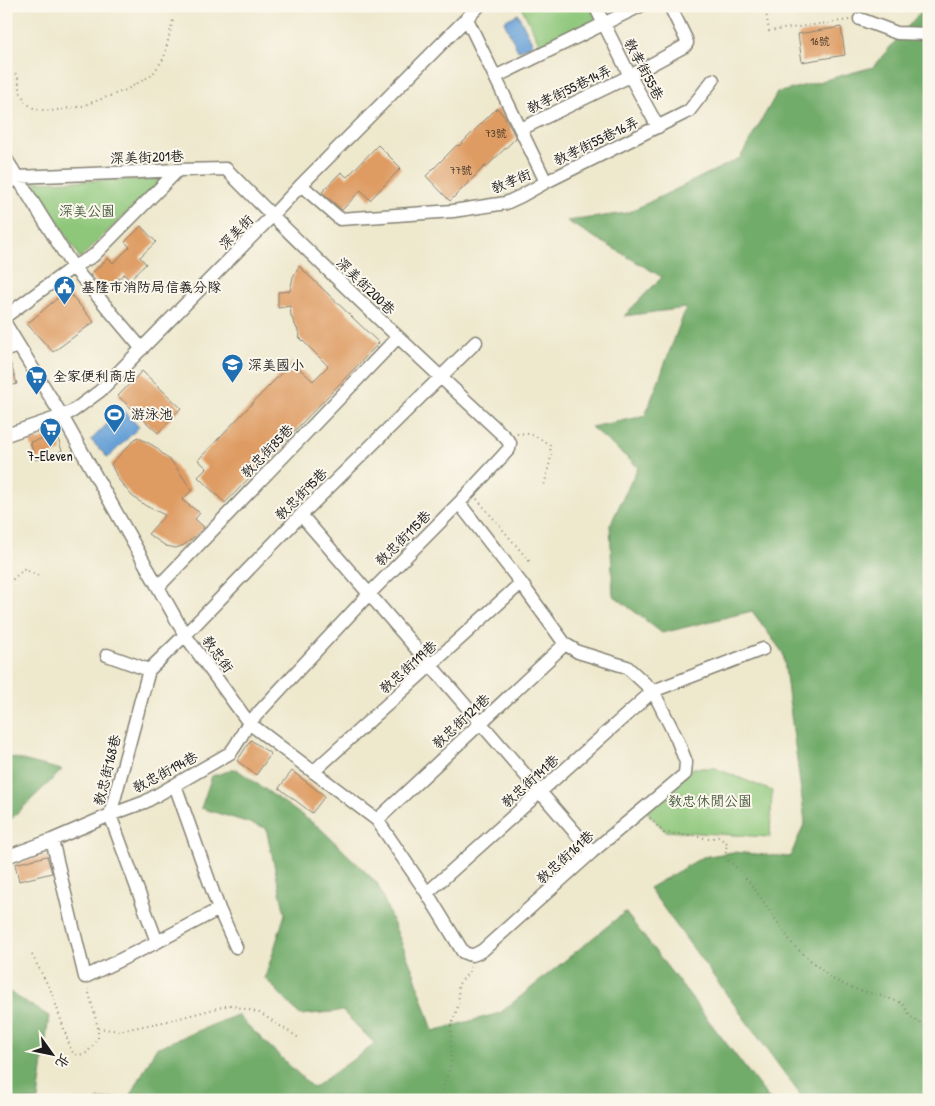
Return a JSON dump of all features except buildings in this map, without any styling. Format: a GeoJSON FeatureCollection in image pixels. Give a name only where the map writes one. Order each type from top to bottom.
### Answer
{"type":"FeatureCollection","features":[{"type":"Feature","properties":{"kind":"street"},"geometry":{"type":"LineString","coordinates":[[467,19],[479,6]]}},
{"type":"Feature","properties":{"kind":"street","name":"教孝街55巷"},"geometry":{"type":"LineString","coordinates":[[595,6],[658,127]]}},
{"type":"Feature","properties":{"kind":"street"},"geometry":{"type":"LineString","coordinates":[[495,77],[640,6]]}},
{"type":"Feature","properties":{"kind":"street","name":"教孝街55巷14弄"},"geometry":{"type":"LineString","coordinates":[[521,129],[630,76],[685,46],[687,43],[686,39],[670,6]]}},
{"type":"Feature","properties":{"kind":"street","name":"教孝街"},"geometry":{"type":"LineString","coordinates":[[301,185],[340,219],[486,207],[506,203],[546,182],[467,19]]}},
{"type":"Feature","properties":{"kind":"street","name":"深美街"},"geometry":{"type":"LineString","coordinates":[[6,435],[73,411],[100,391],[301,185],[467,19]]}},
{"type":"Feature","properties":{"kind":"street"},"geometry":{"type":"LineString","coordinates":[[860,19],[897,33],[929,34]]}},
{"type":"Feature","properties":{"kind":"street","name":"教孝街55巷16弄"},"geometry":{"type":"LineString","coordinates":[[546,182],[688,111],[713,80]]}},
{"type":"Feature","properties":{"kind":"street"},"geometry":{"type":"LineString","coordinates":[[6,159],[73,267],[142,349]]}},
{"type":"Feature","properties":{"kind":"street","name":"深美街201巷"},"geometry":{"type":"LineString","coordinates":[[17,177],[226,169],[272,216]]}},
{"type":"Feature","properties":{"kind":"street"},"geometry":{"type":"LineString","coordinates":[[6,316],[73,267],[93,256],[178,170]]}},
{"type":"Feature","properties":{"kind":"street"},"geometry":{"type":"LineString","coordinates":[[6,186],[17,177]]}},
{"type":"Feature","properties":{"kind":"street","name":"深美街200巷"},"geometry":{"type":"LineString","coordinates":[[272,216],[440,376]]}},
{"type":"Feature","properties":{"kind":"street","name":"教忠街"},"geometry":{"type":"LineString","coordinates":[[6,325],[62,416],[185,635],[249,723],[377,820],[469,954]]}},
{"type":"Feature","properties":{"kind":"street","name":"教忠街85巷"},"geometry":{"type":"LineString","coordinates":[[158,587],[398,337]]}},
{"type":"Feature","properties":{"kind":"street","name":"教忠街95巷"},"geometry":{"type":"LineString","coordinates":[[185,635],[301,515],[476,342]]}},
{"type":"Feature","properties":{"kind":"street"},"geometry":{"type":"LineString","coordinates":[[6,350],[19,346]]}},
{"type":"Feature","properties":{"kind":"street"},"geometry":{"type":"LineString","coordinates":[[440,376],[504,436]]}},
{"type":"Feature","properties":{"kind":"street","name":"教忠街115巷"},"geometry":{"type":"LineString","coordinates":[[249,723],[369,594],[459,503],[509,449],[510,443],[504,436]]}},
{"type":"Feature","properties":{"kind":"street"},"geometry":{"type":"LineString","coordinates":[[459,503],[521,582],[565,644],[578,652],[627,667],[653,692],[764,649]]}},
{"type":"Feature","properties":{"kind":"street"},"geometry":{"type":"LineString","coordinates":[[301,515],[592,852]]}},
{"type":"Feature","properties":{"kind":"street","name":"教忠街119巷"},"geometry":{"type":"LineString","coordinates":[[313,772],[521,582]]}},
{"type":"Feature","properties":{"kind":"street"},"geometry":{"type":"LineString","coordinates":[[107,655],[149,670],[185,635]]}},
{"type":"Feature","properties":{"kind":"street","name":"教忠街121巷"},"geometry":{"type":"LineString","coordinates":[[377,820],[565,644]]}},
{"type":"Feature","properties":{"kind":"street","name":"教忠街168巷"},"geometry":{"type":"LineString","coordinates":[[149,670],[110,815],[157,942]]}},
{"type":"Feature","properties":{"kind":"street","name":"教忠街161巷"},"geometry":{"type":"LineString","coordinates":[[469,954],[483,950],[592,852],[685,774],[686,762],[677,739],[653,692]]}},
{"type":"Feature","properties":{"kind":"street","name":"教忠街141巷"},"geometry":{"type":"LineString","coordinates":[[427,893],[653,692]]}},
{"type":"Feature","properties":{"kind":"street","name":"教忠街194巷"},"geometry":{"type":"LineString","coordinates":[[6,857],[145,802],[230,753],[238,744],[249,723]]}},
{"type":"Feature","properties":{"kind":"street"},"geometry":{"type":"LineString","coordinates":[[175,785],[219,909],[236,946]]}},
{"type":"Feature","properties":{"kind":"street"},"geometry":{"type":"LineString","coordinates":[[52,840],[85,977],[219,909]]}},
{"type":"Feature","properties":{"kind":"path"},"geometry":{"type":"LineString","coordinates":[[765,6],[769,31],[860,19]]}},
{"type":"Feature","properties":{"kind":"path"},"geometry":{"type":"LineString","coordinates":[[6,70],[16,73],[21,93],[26,103],[35,109],[51,111],[82,106],[126,90],[152,75],[164,58],[173,20]]}},
{"type":"Feature","properties":{"kind":"path"},"geometry":{"type":"LineString","coordinates":[[504,436],[526,433],[536,436],[550,445],[551,457],[544,486]]}},
{"type":"Feature","properties":{"kind":"path"},"geometry":{"type":"LineString","coordinates":[[470,491],[530,562]]}},
{"type":"Feature","properties":{"kind":"path"},"geometry":{"type":"LineString","coordinates":[[6,587],[24,569],[41,577]]}},
{"type":"Feature","properties":{"kind":"path"},"geometry":{"type":"LineString","coordinates":[[642,810],[664,833],[684,834],[709,839],[718,837],[727,843],[725,858],[751,884],[794,946],[832,979],[854,989],[902,1003],[912,1017],[929,1029]]}},
{"type":"Feature","properties":{"kind":"path"},"geometry":{"type":"LineString","coordinates":[[443,1100],[441,1095],[451,1063],[452,1026],[459,1003],[458,985],[469,972],[469,954]]}},
{"type":"Feature","properties":{"kind":"path"},"geometry":{"type":"LineString","coordinates":[[32,955],[52,993],[71,1050],[74,1054],[79,1055],[87,1053],[98,1038],[98,1028],[85,977]]}},
{"type":"Feature","properties":{"kind":"path"},"geometry":{"type":"LineString","coordinates":[[98,1028],[119,1031],[230,1005],[260,1013],[299,1038]]}},
{"type":"Feature","properties":{"kind":"green space"},"geometry":{"type":"Polygon","coordinates":[[[521,6],[590,6],[598,22],[542,49],[521,6]]]}},
{"type":"Feature","properties":{"kind":"green space"},"geometry":{"type":"Polygon","coordinates":[[[922,6],[929,6],[929,1100],[804,1100],[649,888],[703,857],[733,852],[790,857],[805,822],[783,653],[752,611],[662,633],[613,595],[610,525],[638,467],[591,427],[645,416],[686,308],[624,316],[662,277],[567,221],[627,213],[740,158],[777,93],[873,67],[923,9],[922,6]]]}},
{"type":"Feature","properties":{"kind":"green space","name":"深美公園"},"geometry":{"type":"Polygon","coordinates":[[[162,179],[80,258],[34,182],[162,179]]]}},
{"type":"Feature","properties":{"kind":"green space"},"geometry":{"type":"Polygon","coordinates":[[[6,756],[62,770],[6,824],[6,756]]]}},
{"type":"Feature","properties":{"kind":"green space","name":"教忠休閒公園"},"geometry":{"type":"Polygon","coordinates":[[[693,768],[715,768],[772,791],[770,837],[665,831],[647,812],[693,768]]]}},
{"type":"Feature","properties":{"kind":"green space"},"geometry":{"type":"Polygon","coordinates":[[[236,769],[320,828],[377,883],[415,976],[433,1031],[500,1013],[625,912],[770,1100],[97,1100],[130,1097],[156,1048],[237,1015],[313,1088],[375,1044],[342,1011],[300,1015],[265,978],[285,914],[266,828],[201,808],[212,776],[236,769]]]}},
{"type":"Feature","properties":{"kind":"green space"},"geometry":{"type":"Polygon","coordinates":[[[6,990],[49,1016],[38,1100],[6,1100],[6,990]]]}},
{"type":"Feature","properties":{"kind":"water"},"geometry":{"type":"Polygon","coordinates":[[[518,14],[533,44],[518,51],[504,21],[518,14]]]}},
{"type":"Feature","properties":{"kind":"water","name":"游泳池"},"geometry":{"type":"Polygon","coordinates":[[[122,409],[139,427],[108,458],[91,440],[122,409]]]}},
{"type":"Feature","properties":{"kind":"place","name":"基隆市消防局信義分隊"},"geometry":{"type":"Point","coordinates":[65,306]}},
{"type":"Feature","properties":{"kind":"place","name":"深美國小"},"geometry":{"type":"Point","coordinates":[232,384]}},
{"type":"Feature","properties":{"kind":"place","name":"全家便利商店"},"geometry":{"type":"Point","coordinates":[37,395]}},
{"type":"Feature","properties":{"kind":"place","name":"游泳池"},"geometry":{"type":"Point","coordinates":[115,433]}},
{"type":"Feature","properties":{"kind":"place","name":"7-Eleven"},"geometry":{"type":"Point","coordinates":[50,447]}}]}
